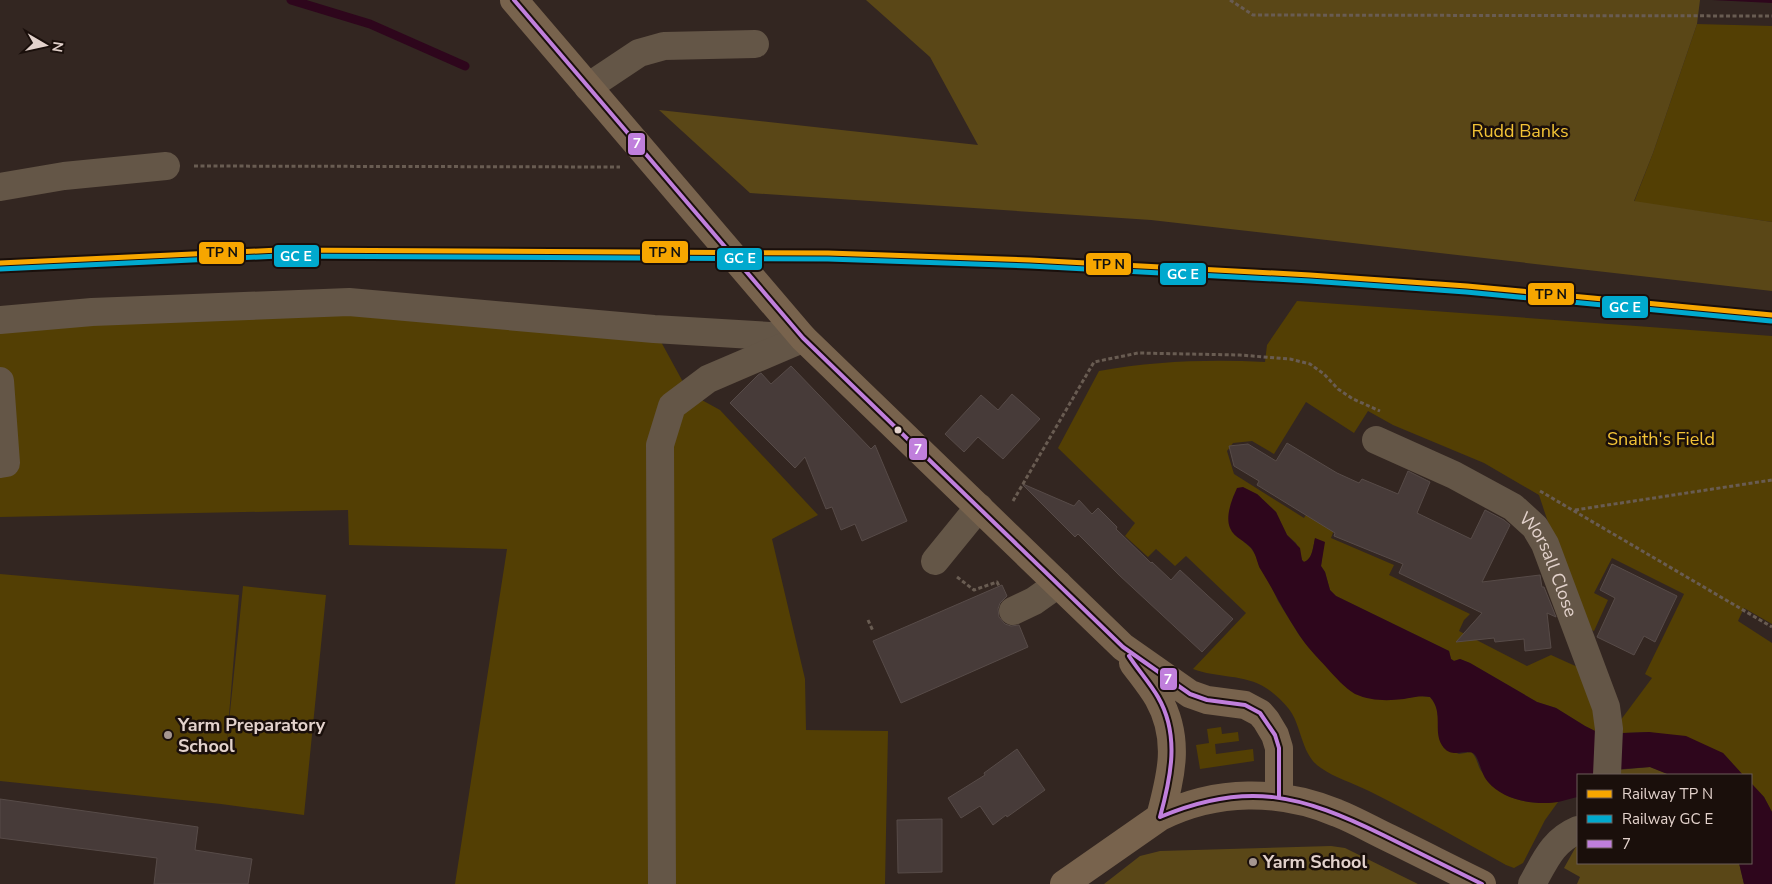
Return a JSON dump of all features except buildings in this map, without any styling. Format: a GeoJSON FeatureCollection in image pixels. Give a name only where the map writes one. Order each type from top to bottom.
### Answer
{"type":"FeatureCollection","features":[{"type":"Feature","properties":{"kind":"main road"},"geometry":{"type":"LineString","coordinates":[[514,0],[803,338],[1123,647],[1190,694],[1207,700],[1245,705],[1260,713],[1275,735],[1279,748],[1279,797]]}},
{"type":"Feature","properties":{"kind":"main road"},"geometry":{"type":"LineString","coordinates":[[1123,647],[1158,698],[1167,721],[1172,750],[1171,776],[1160,817]]}},
{"type":"Feature","properties":{"kind":"main road"},"geometry":{"type":"LineString","coordinates":[[1064,884],[1160,817],[1187,806],[1218,798],[1244,795],[1279,797],[1313,804],[1336,813],[1482,884]]}},
{"type":"Feature","properties":{"kind":"street"},"geometry":{"type":"LineString","coordinates":[[588,87],[639,53],[664,46],[755,44]]}},
{"type":"Feature","properties":{"kind":"street"},"geometry":{"type":"LineString","coordinates":[[0,187],[64,176],[166,166]]}},
{"type":"Feature","properties":{"kind":"street"},"geometry":{"type":"LineString","coordinates":[[0,320],[92,312],[349,302],[654,330],[803,338]]}},
{"type":"Feature","properties":{"kind":"street"},"geometry":{"type":"LineString","coordinates":[[662,884],[660,445],[672,406],[708,379],[803,338]]}},
{"type":"Feature","properties":{"kind":"street"},"geometry":{"type":"LineString","coordinates":[[0,381],[6,464],[0,464]]}},
{"type":"Feature","properties":{"kind":"street","name":"Worsall Close"},"geometry":{"type":"LineString","coordinates":[[1376,440],[1454,475],[1513,507],[1535,527],[1545,544],[1608,714],[1608,774]]}},
{"type":"Feature","properties":{"kind":"street"},"geometry":{"type":"LineString","coordinates":[[945,569],[979,507]]}},
{"type":"Feature","properties":{"kind":"street"},"geometry":{"type":"LineString","coordinates":[[1013,611],[1034,601],[1058,584]]}},
{"type":"Feature","properties":{"kind":"street"},"geometry":{"type":"LineString","coordinates":[[1532,884],[1546,858],[1558,842],[1567,834],[1577,830]]}},
{"type":"Feature","properties":{"kind":"path"},"geometry":{"type":"LineString","coordinates":[[1230,0],[1253,15],[1772,16]]}},
{"type":"Feature","properties":{"kind":"path"},"geometry":{"type":"LineString","coordinates":[[166,166],[656,167]]}},
{"type":"Feature","properties":{"kind":"path"},"geometry":{"type":"LineString","coordinates":[[1575,510],[1772,480]]}},
{"type":"Feature","properties":{"kind":"path"},"geometry":{"type":"LineString","coordinates":[[945,569],[974,590],[996,582]]}},
{"type":"Feature","properties":{"kind":"path"},"geometry":{"type":"LineString","coordinates":[[868,620],[873,631]]}},
{"type":"Feature","properties":{"kind":"green space","name":"Rudd Banks"},"geometry":{"type":"Polygon","coordinates":[[[866,0],[1700,0],[1697,24],[1653,153],[1634,201],[1772,222],[1772,291],[1151,220],[750,193],[659,110],[978,145],[930,57],[866,0]]]}},
{"type":"Feature","properties":{"kind":"green space"},"geometry":{"type":"Polygon","coordinates":[[[1697,24],[1772,26],[1772,222],[1634,202],[1653,153],[1697,24]]]}},
{"type":"Feature","properties":{"kind":"green space","name":"Snaith's Field"},"geometry":{"type":"Polygon","coordinates":[[[1297,301],[1772,336],[1772,624],[1744,608],[1738,621],[1772,643],[1772,812],[1764,797],[1752,784],[1752,774],[1742,774],[1723,753],[1649,732],[1620,733],[1620,721],[1652,678],[1645,674],[1684,594],[1612,558],[1594,593],[1608,600],[1594,631],[1582,625],[1539,495],[1484,463],[1393,425],[1368,411],[1354,433],[1306,402],[1274,454],[1252,441],[1233,443],[1227,451],[1234,474],[1304,518],[1314,502],[1342,509],[1331,538],[1394,565],[1389,575],[1470,614],[1464,620],[1459,631],[1527,666],[1551,655],[1582,669],[1601,734],[1556,708],[1537,702],[1470,663],[1460,659],[1454,661],[1451,659],[1449,651],[1336,596],[1330,590],[1325,572],[1321,566],[1324,542],[1315,539],[1311,555],[1304,562],[1296,543],[1287,535],[1276,512],[1257,494],[1234,495],[1229,514],[1244,542],[1256,556],[1260,568],[1269,581],[1278,601],[1299,635],[1316,656],[1407,698],[1430,697],[1438,715],[1441,742],[1444,748],[1459,754],[1471,752],[1480,770],[1488,780],[1507,796],[1528,802],[1558,802],[1545,820],[1523,863],[1514,868],[1506,865],[1363,788],[1326,772],[1310,757],[1291,712],[1273,693],[1249,680],[1193,669],[1246,613],[1186,556],[1175,566],[1156,549],[1148,557],[1125,536],[1135,523],[1058,448],[1099,371],[1140,365],[1182,362],[1265,362],[1267,345],[1297,301]]]}},
{"type":"Feature","properties":{"kind":"green space"},"geometry":{"type":"Polygon","coordinates":[[[349,302],[654,329],[689,393],[720,410],[818,515],[772,539],[805,679],[806,730],[888,731],[885,884],[455,884],[507,549],[349,545],[348,510],[0,517],[0,320],[349,302]]]}},
{"type":"Feature","properties":{"kind":"green space","name":"Yarm Preparatory School"},"geometry":{"type":"Polygon","coordinates":[[[0,574],[239,595],[226,751],[243,586],[326,595],[304,815],[221,804],[0,781],[0,574]]]}},
{"type":"Feature","properties":{"kind":"green space"},"geometry":{"type":"Polygon","coordinates":[[[1221,727],[1222,734],[1238,732],[1239,741],[1215,744],[1216,754],[1253,749],[1254,761],[1200,769],[1196,745],[1209,743],[1207,729],[1221,727]]]}},
{"type":"Feature","properties":{"kind":"green space"},"geometry":{"type":"Polygon","coordinates":[[[1650,767],[1668,774],[1616,774],[1617,770],[1650,767]]]}},
{"type":"Feature","properties":{"kind":"green space"},"geometry":{"type":"Polygon","coordinates":[[[1577,845],[1577,864],[1739,864],[1744,884],[1577,884],[1580,877],[1564,868],[1577,845]]]}},
{"type":"Feature","properties":{"kind":"green space","name":"Yarm School"},"geometry":{"type":"Polygon","coordinates":[[[1331,846],[1345,848],[1418,884],[1104,884],[1140,856],[1160,851],[1331,846]]]}},
{"type":"Feature","properties":{"kind":"shaded area"},"geometry":{"type":"Polygon","coordinates":[[[1712,0],[1772,0],[1772,3],[1712,0]]]}},
{"type":"Feature","properties":{"kind":"shaded area"},"geometry":{"type":"Polygon","coordinates":[[[1243,487],[1257,494],[1276,512],[1287,535],[1300,548],[1304,562],[1311,555],[1315,538],[1325,542],[1321,566],[1325,572],[1330,590],[1336,596],[1449,651],[1451,659],[1454,661],[1460,659],[1470,663],[1537,702],[1556,708],[1601,734],[1649,732],[1686,736],[1723,753],[1742,774],[1668,774],[1650,767],[1596,771],[1594,774],[1577,774],[1577,797],[1540,803],[1507,796],[1493,788],[1488,782],[1475,755],[1469,752],[1452,753],[1444,748],[1438,736],[1437,710],[1430,697],[1420,696],[1385,700],[1367,698],[1355,694],[1340,682],[1308,647],[1261,570],[1252,549],[1234,534],[1230,528],[1228,518],[1231,502],[1237,488],[1243,487]]]}},
{"type":"Feature","properties":{"kind":"shaded area"},"geometry":{"type":"Polygon","coordinates":[[[1752,784],[1764,797],[1772,812],[1772,884],[1744,884],[1739,864],[1752,864],[1752,784]]]}},
{"type":"Feature","properties":{"kind":"waterway"},"geometry":{"type":"LineString","coordinates":[[291,0],[370,24],[465,66]]}},
{"type":"Feature","properties":{"kind":"transit line","name":"7"},"geometry":{"type":"LineString","coordinates":[[514,0],[803,338],[1123,647],[1190,694],[1207,700],[1245,705],[1260,713],[1275,735],[1279,748],[1279,797]]}},
{"type":"Feature","properties":{"kind":"transit line"},"geometry":{"type":"LineString","coordinates":[[0,263],[279,250],[828,253],[1030,260],[1310,275],[1467,286],[1772,315]]}},
{"type":"Feature","properties":{"kind":"transit line"},"geometry":{"type":"LineString","coordinates":[[0,269],[279,256],[828,259],[1030,266],[1310,281],[1466,292],[1771,321]]}},
{"type":"Feature","properties":{"kind":"transit line","name":"7"},"geometry":{"type":"LineString","coordinates":[[1129,656],[1158,697],[1165,711],[1169,726],[1171,741],[1170,771],[1160,817]]}},
{"type":"Feature","properties":{"kind":"transit line","name":"7"},"geometry":{"type":"LineString","coordinates":[[1160,817],[1191,806],[1220,799],[1247,796],[1273,797],[1299,802],[1353,821],[1482,884]]}},
{"type":"Feature","properties":{"kind":"place","name":"Yarm Preparatory School"},"geometry":{"type":"Point","coordinates":[168,735]}},
{"type":"Feature","properties":{"kind":"place","name":"Yarm School"},"geometry":{"type":"Point","coordinates":[1253,862]}}]}
